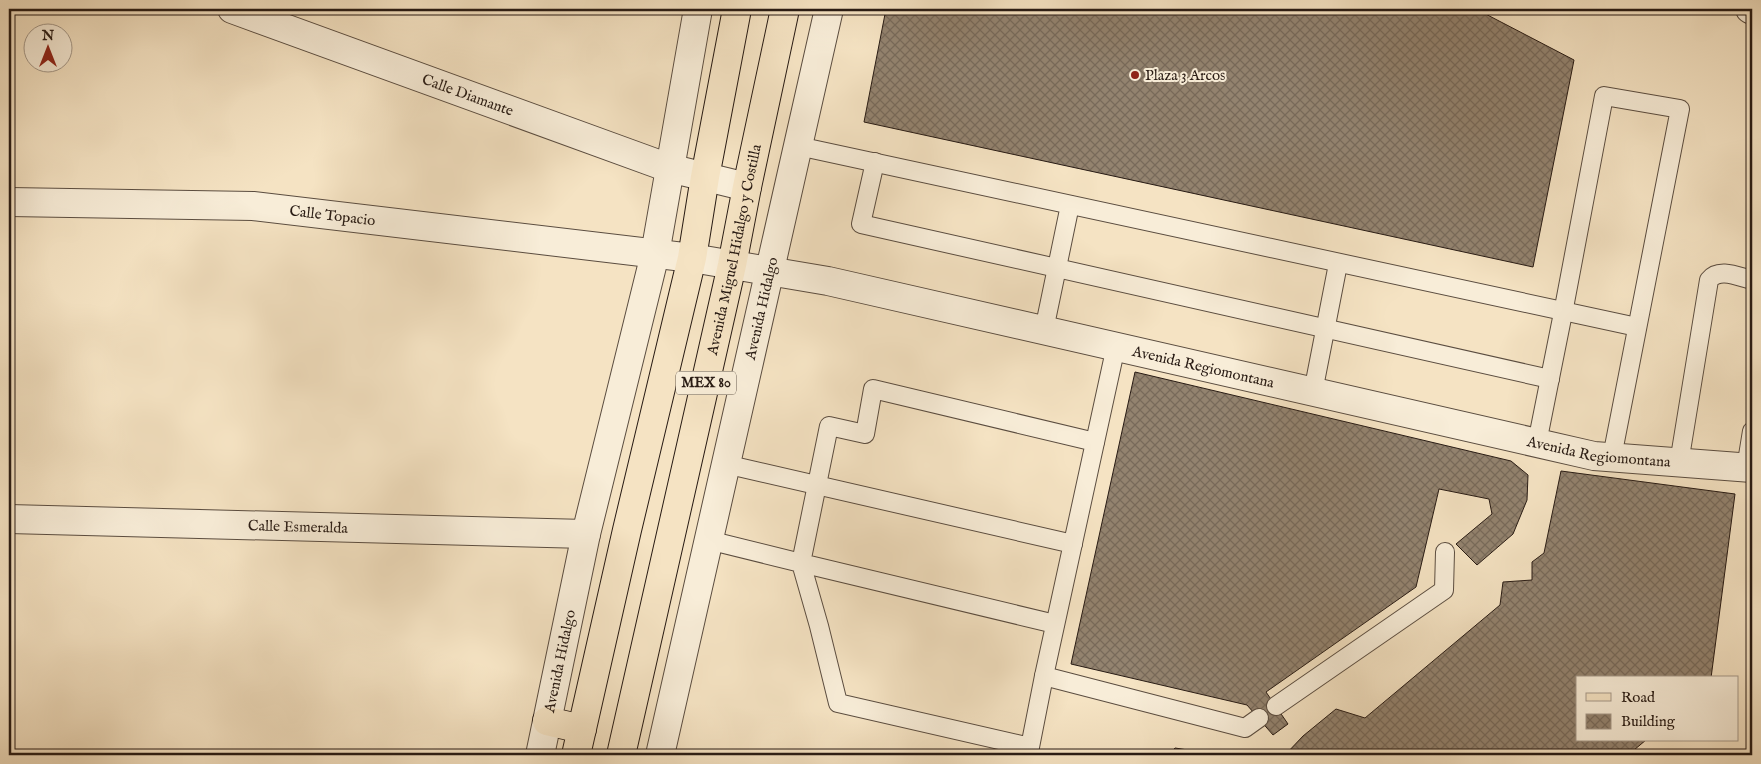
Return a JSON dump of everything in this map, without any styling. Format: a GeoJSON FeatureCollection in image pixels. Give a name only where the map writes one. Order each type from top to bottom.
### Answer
{"type":"FeatureCollection","features":[{"type":"Feature","properties":{"kind":"main road","name":"MEX 80"},"geometry":{"type":"LineString","coordinates":[[576,755],[629,520],[692,258],[705,177],[738,9]]}},
{"type":"Feature","properties":{"kind":"main road","name":"Avenida Miguel Hidalgo y Costilla"},"geometry":{"type":"LineString","coordinates":[[621,755],[732,265],[785,9]]}},
{"type":"Feature","properties":{"kind":"main road"},"geometry":{"type":"LineString","coordinates":[[547,721],[582,729]]}},
{"type":"Feature","properties":{"kind":"street","name":"Calle Diamante"},"geometry":{"type":"LineString","coordinates":[[232,9],[669,168],[747,187]]}},
{"type":"Feature","properties":{"kind":"street","name":"Avenida Hidalgo"},"geometry":{"type":"LineString","coordinates":[[540,755],[586,534],[655,254],[698,9]]}},
{"type":"Feature","properties":{"kind":"street","name":"Avenida Hidalgo"},"geometry":{"type":"LineString","coordinates":[[660,755],[829,9]]}},
{"type":"Feature","properties":{"kind":"street","name":"Calle Topacio"},"geometry":{"type":"LineString","coordinates":[[9,202],[253,206],[655,254]]}},
{"type":"Feature","properties":{"kind":"street","name":"Avenida Regiomontana"},"geometry":{"type":"LineString","coordinates":[[655,254],[692,258],[828,281],[1594,456],[1749,468]]}},
{"type":"Feature","properties":{"kind":"street","name":"Calle Esmeralda"},"geometry":{"type":"LineString","coordinates":[[9,519],[586,534]]}},
{"type":"Feature","properties":{"kind":"lane"},"geometry":{"type":"LineString","coordinates":[[1537,443],[1564,313],[1604,96],[1680,110],[1612,457]]}},
{"type":"Feature","properties":{"kind":"lane"},"geometry":{"type":"LineString","coordinates":[[798,146],[1564,313],[1638,327]]}},
{"type":"Feature","properties":{"kind":"lane"},"geometry":{"type":"LineString","coordinates":[[875,162],[861,224],[1550,379]]}},
{"type":"Feature","properties":{"kind":"lane"},"geometry":{"type":"LineString","coordinates":[[1044,330],[1070,205]]}},
{"type":"Feature","properties":{"kind":"lane"},"geometry":{"type":"LineString","coordinates":[[1313,392],[1338,264]]}},
{"type":"Feature","properties":{"kind":"lane"},"geometry":{"type":"LineString","coordinates":[[1679,463],[1709,280],[1713,275],[1719,273],[1752,280]]}},
{"type":"Feature","properties":{"kind":"lane"},"geometry":{"type":"LineString","coordinates":[[1095,442],[873,389],[865,434],[829,426],[801,564],[838,703],[1030,747],[1116,346]]}},
{"type":"Feature","properties":{"kind":"lane"},"geometry":{"type":"LineString","coordinates":[[1749,468],[1752,431]]}},
{"type":"Feature","properties":{"kind":"lane"},"geometry":{"type":"LineString","coordinates":[[725,464],[1073,544]]}},
{"type":"Feature","properties":{"kind":"lane"},"geometry":{"type":"LineString","coordinates":[[708,540],[1055,624]]}},
{"type":"Feature","properties":{"kind":"lane"},"geometry":{"type":"LineString","coordinates":[[1276,706],[1444,590],[1445,552]]}},
{"type":"Feature","properties":{"kind":"lane"},"geometry":{"type":"LineString","coordinates":[[1044,676],[1244,728],[1259,718]]}},
{"type":"Feature","properties":{"kind":"building"},"geometry":{"type":"Polygon","coordinates":[[[886,9],[1476,9],[1574,60],[1533,267],[864,122],[886,9]]]}},
{"type":"Feature","properties":{"kind":"building"},"geometry":{"type":"Polygon","coordinates":[[[1135,372],[1511,461],[1528,475],[1527,500],[1513,534],[1477,565],[1456,544],[1492,514],[1489,499],[1439,489],[1416,587],[1266,692],[1288,724],[1273,735],[1247,705],[1071,664],[1135,372]]]}},
{"type":"Feature","properties":{"kind":"building"},"geometry":{"type":"Polygon","coordinates":[[[1561,471],[1735,494],[1711,676],[1576,676],[1576,742],[1644,742],[1628,755],[1285,755],[1303,736],[1336,709],[1365,718],[1500,605],[1503,582],[1532,580],[1532,562],[1544,553],[1561,471]]]}},
{"type":"Feature","properties":{"kind":"building"},"geometry":{"type":"Polygon","coordinates":[[[1175,748],[1220,755],[1168,755],[1175,748]]]}},
{"type":"Feature","properties":{"kind":"place","name":"Plaza 3 Arcos"},"geometry":{"type":"Point","coordinates":[1135,75]}}]}
